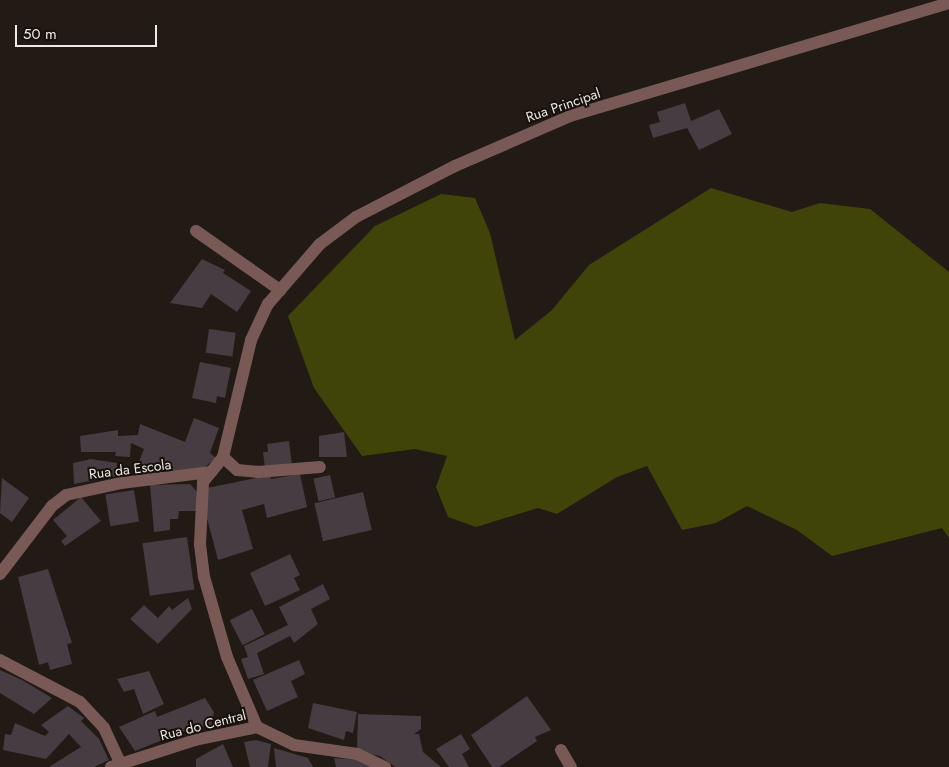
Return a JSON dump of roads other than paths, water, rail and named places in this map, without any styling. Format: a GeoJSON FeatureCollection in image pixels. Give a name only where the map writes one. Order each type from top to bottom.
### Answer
{"type":"FeatureCollection","features":[{"type":"Feature","properties":{"kind":"street","name":"Rua Principal"},"geometry":{"type":"LineString","coordinates":[[223,457],[250,340],[280,290],[320,244],[356,218],[503,142],[570,116],[949,3]]}},
{"type":"Feature","properties":{"kind":"street"},"geometry":{"type":"LineString","coordinates":[[196,230],[280,290]]}},
{"type":"Feature","properties":{"kind":"street"},"geometry":{"type":"LineString","coordinates":[[257,727],[227,658],[204,577],[200,544],[203,491],[211,472],[223,457],[237,470],[258,472],[320,467]]}},
{"type":"Feature","properties":{"kind":"street","name":"Rua da Escola"},"geometry":{"type":"LineString","coordinates":[[0,574],[52,506],[66,495],[121,483],[211,472]]}},
{"type":"Feature","properties":{"kind":"street"},"geometry":{"type":"LineString","coordinates":[[0,660],[80,702],[104,728],[116,765]]}},
{"type":"Feature","properties":{"kind":"street","name":"Rua do Central"},"geometry":{"type":"LineString","coordinates":[[116,765],[194,740],[257,727],[294,745],[357,754],[385,767]]}},
{"type":"Feature","properties":{"kind":"street"},"geometry":{"type":"LineString","coordinates":[[561,750],[571,767]]}}]}
